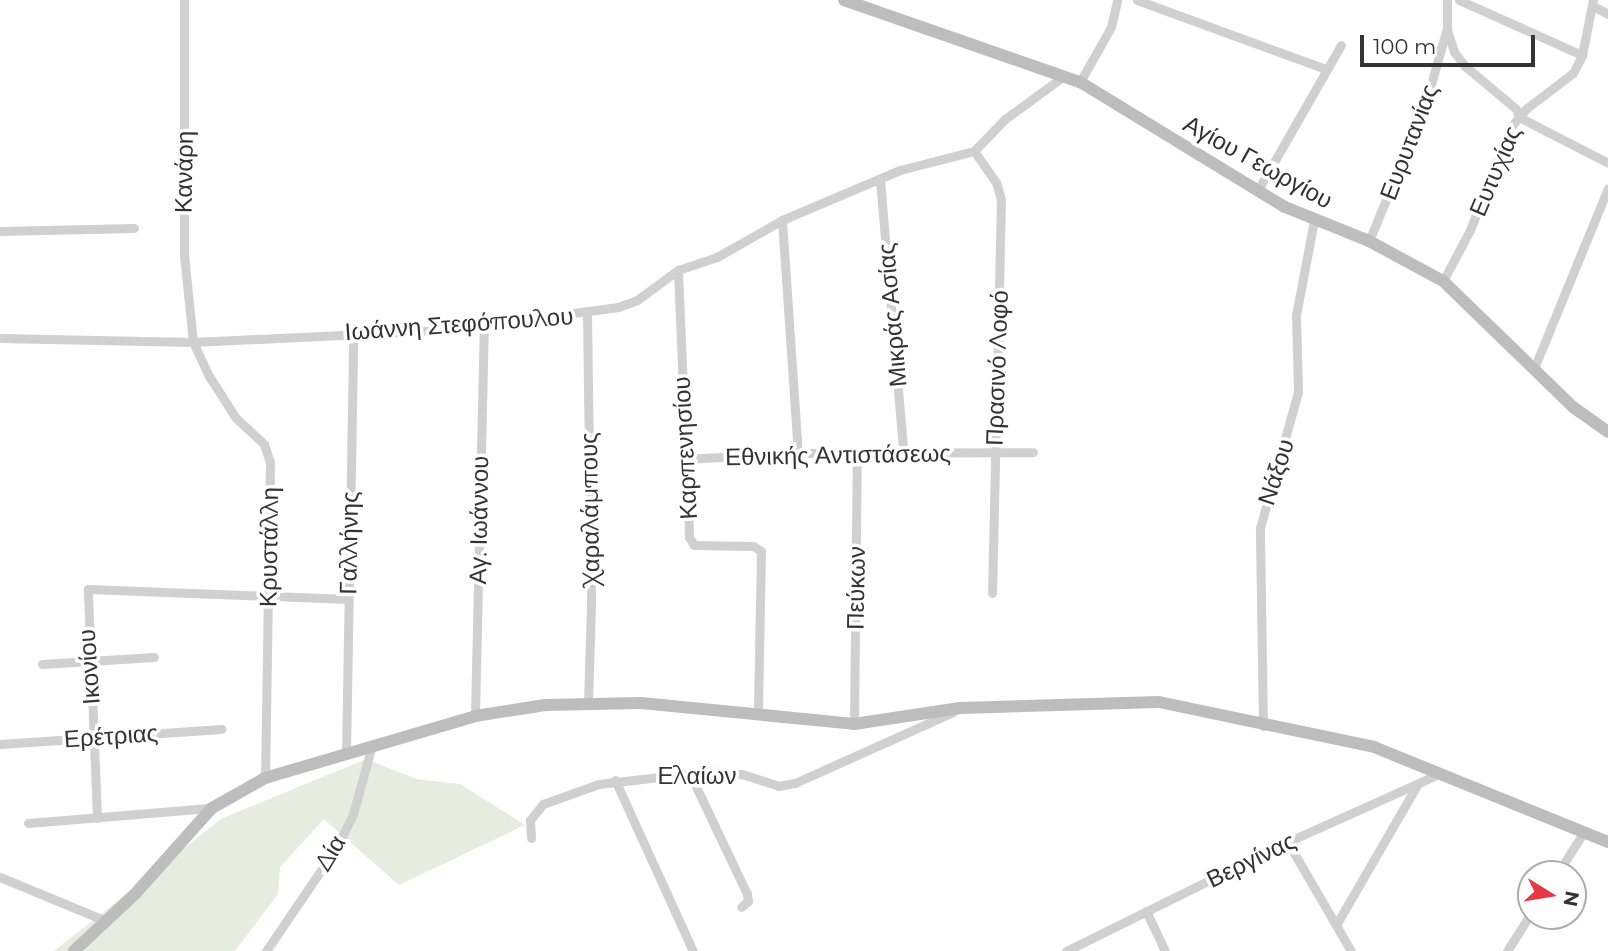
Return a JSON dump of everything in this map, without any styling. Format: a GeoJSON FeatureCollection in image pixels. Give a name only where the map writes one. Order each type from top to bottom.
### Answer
{"type":"FeatureCollection","features":[{"type":"Feature","properties":{"kind":"main road","name":"Αγίου Γεωργίου"},"geometry":{"type":"LineString","coordinates":[[844,0],[1080,82],[1314,221],[1369,241],[1443,281],[1535,366],[1573,407],[1607,428]]}},
{"type":"Feature","properties":{"kind":"main road"},"geometry":{"type":"LineString","coordinates":[[74,951],[106,921],[212,808],[265,778],[475,716],[521,707],[588,704],[758,713],[854,724],[960,708],[1159,702],[1263,726],[1374,747],[1608,842]]}},
{"type":"Feature","properties":{"kind":"street","name":"Κανάρη"},"geometry":{"type":"LineString","coordinates":[[184,0],[184,255],[193,342]]}},
{"type":"Feature","properties":{"kind":"street"},"geometry":{"type":"LineString","coordinates":[[1080,82],[1111,27],[1117,0]]}},
{"type":"Feature","properties":{"kind":"street"},"geometry":{"type":"LineString","coordinates":[[1137,0],[1326,69]]}},
{"type":"Feature","properties":{"kind":"street","name":"Ευρυτανίας"},"geometry":{"type":"LineString","coordinates":[[1369,241],[1426,102],[1447,28],[1447,0]]}},
{"type":"Feature","properties":{"kind":"street"},"geometry":{"type":"LineString","coordinates":[[1459,0],[1582,55]]}},
{"type":"Feature","properties":{"kind":"street"},"geometry":{"type":"LineString","coordinates":[[1593,3],[1608,14]]}},
{"type":"Feature","properties":{"kind":"street","name":"Ευτυχίας"},"geometry":{"type":"LineString","coordinates":[[1443,281],[1519,117],[1573,73],[1582,55],[1593,3]]}},
{"type":"Feature","properties":{"kind":"street"},"geometry":{"type":"LineString","coordinates":[[1447,28],[1454,52],[1465,66],[1509,102],[1519,117],[1608,163]]}},
{"type":"Feature","properties":{"kind":"street"},"geometry":{"type":"LineString","coordinates":[[1258,190],[1341,45]]}},
{"type":"Feature","properties":{"kind":"street","name":"Ιωάννη Στεφόπουλου"},"geometry":{"type":"LineString","coordinates":[[0,338],[193,342],[484,325],[587,314],[636,300],[678,270],[717,257],[782,220],[901,170],[974,150],[1005,119],[1064,76]]}},
{"type":"Feature","properties":{"kind":"street","name":"Πρασινό Λοφό"},"geometry":{"type":"LineString","coordinates":[[974,150],[996,182],[1001,199],[992,593]]}},
{"type":"Feature","properties":{"kind":"street","name":"Μικράς Ασίας"},"geometry":{"type":"LineString","coordinates":[[880,180],[903,451]]}},
{"type":"Feature","properties":{"kind":"street"},"geometry":{"type":"LineString","coordinates":[[1535,366],[1608,188]]}},
{"type":"Feature","properties":{"kind":"street"},"geometry":{"type":"LineString","coordinates":[[782,220],[798,453]]}},
{"type":"Feature","properties":{"kind":"street","name":"Νάξου"},"geometry":{"type":"LineString","coordinates":[[1263,726],[1260,528],[1297,392],[1296,315],[1314,221]]}},
{"type":"Feature","properties":{"kind":"street"},"geometry":{"type":"LineString","coordinates":[[0,231],[134,228]]}},
{"type":"Feature","properties":{"kind":"street","name":"Καρπενησίου"},"geometry":{"type":"LineString","coordinates":[[678,270],[684,459],[690,540],[697,545],[756,547],[761,562],[758,713]]}},
{"type":"Feature","properties":{"kind":"street","name":"Χαραλάμπους"},"geometry":{"type":"LineString","coordinates":[[587,314],[591,606],[588,704]]}},
{"type":"Feature","properties":{"kind":"street","name":"Αγ. Ιωάννου"},"geometry":{"type":"LineString","coordinates":[[475,716],[484,325]]}},
{"type":"Feature","properties":{"kind":"street","name":"Γαλλήνης"},"geometry":{"type":"LineString","coordinates":[[346,753],[353,333]]}},
{"type":"Feature","properties":{"kind":"street","name":"Κρυστάλλη"},"geometry":{"type":"LineString","coordinates":[[193,342],[209,376],[236,418],[264,444],[270,461],[265,778]]}},
{"type":"Feature","properties":{"kind":"street","name":"Πεύκων"},"geometry":{"type":"LineString","coordinates":[[854,724],[857,452]]}},
{"type":"Feature","properties":{"kind":"street","name":"Εθνικής Αντιστάσεως"},"geometry":{"type":"LineString","coordinates":[[684,459],[798,453],[1033,452]]}},
{"type":"Feature","properties":{"kind":"street","name":"Ικονίου"},"geometry":{"type":"LineString","coordinates":[[97,818],[94,736],[87,662],[86,592],[94,587],[268,597]]}},
{"type":"Feature","properties":{"kind":"street"},"geometry":{"type":"LineString","coordinates":[[268,597],[348,599]]}},
{"type":"Feature","properties":{"kind":"street"},"geometry":{"type":"LineString","coordinates":[[43,664],[154,657]]}},
{"type":"Feature","properties":{"kind":"street","name":"Ελαίων"},"geometry":{"type":"LineString","coordinates":[[531,838],[530,820],[542,804],[615,780],[727,772],[778,786],[795,783],[960,708]]}},
{"type":"Feature","properties":{"kind":"street","name":"Ερέτριας"},"geometry":{"type":"LineString","coordinates":[[0,744],[222,729]]}},
{"type":"Feature","properties":{"kind":"street","name":"Δία"},"geometry":{"type":"LineString","coordinates":[[266,951],[336,848],[352,814],[372,745]]}},
{"type":"Feature","properties":{"kind":"street"},"geometry":{"type":"LineString","coordinates":[[690,774],[747,894],[748,901],[741,907]]}},
{"type":"Feature","properties":{"kind":"street","name":"Βεργίνας"},"geometry":{"type":"LineString","coordinates":[[1066,951],[1287,841],[1439,774]]}},
{"type":"Feature","properties":{"kind":"street"},"geometry":{"type":"LineString","coordinates":[[615,780],[694,951]]}},
{"type":"Feature","properties":{"kind":"street"},"geometry":{"type":"LineString","coordinates":[[1336,925],[1417,785]]}},
{"type":"Feature","properties":{"kind":"street"},"geometry":{"type":"LineString","coordinates":[[28,823],[212,808]]}},
{"type":"Feature","properties":{"kind":"street"},"geometry":{"type":"LineString","coordinates":[[1565,860],[1584,832]]}},
{"type":"Feature","properties":{"kind":"street"},"geometry":{"type":"LineString","coordinates":[[1287,841],[1351,951]]}},
{"type":"Feature","properties":{"kind":"street"},"geometry":{"type":"LineString","coordinates":[[0,877],[106,921]]}},
{"type":"Feature","properties":{"kind":"street"},"geometry":{"type":"LineString","coordinates":[[1146,911],[1165,951]]}},
{"type":"Feature","properties":{"kind":"street"},"geometry":{"type":"LineString","coordinates":[[1507,951],[1520,930]]}},
{"type":"Feature","properties":{"kind":"shaded area"},"geometry":{"type":"Polygon","coordinates":[[[366,759],[416,779],[460,784],[525,825],[399,885],[324,819],[280,867],[278,894],[235,951],[54,951],[221,819],[366,759]]]}}]}
